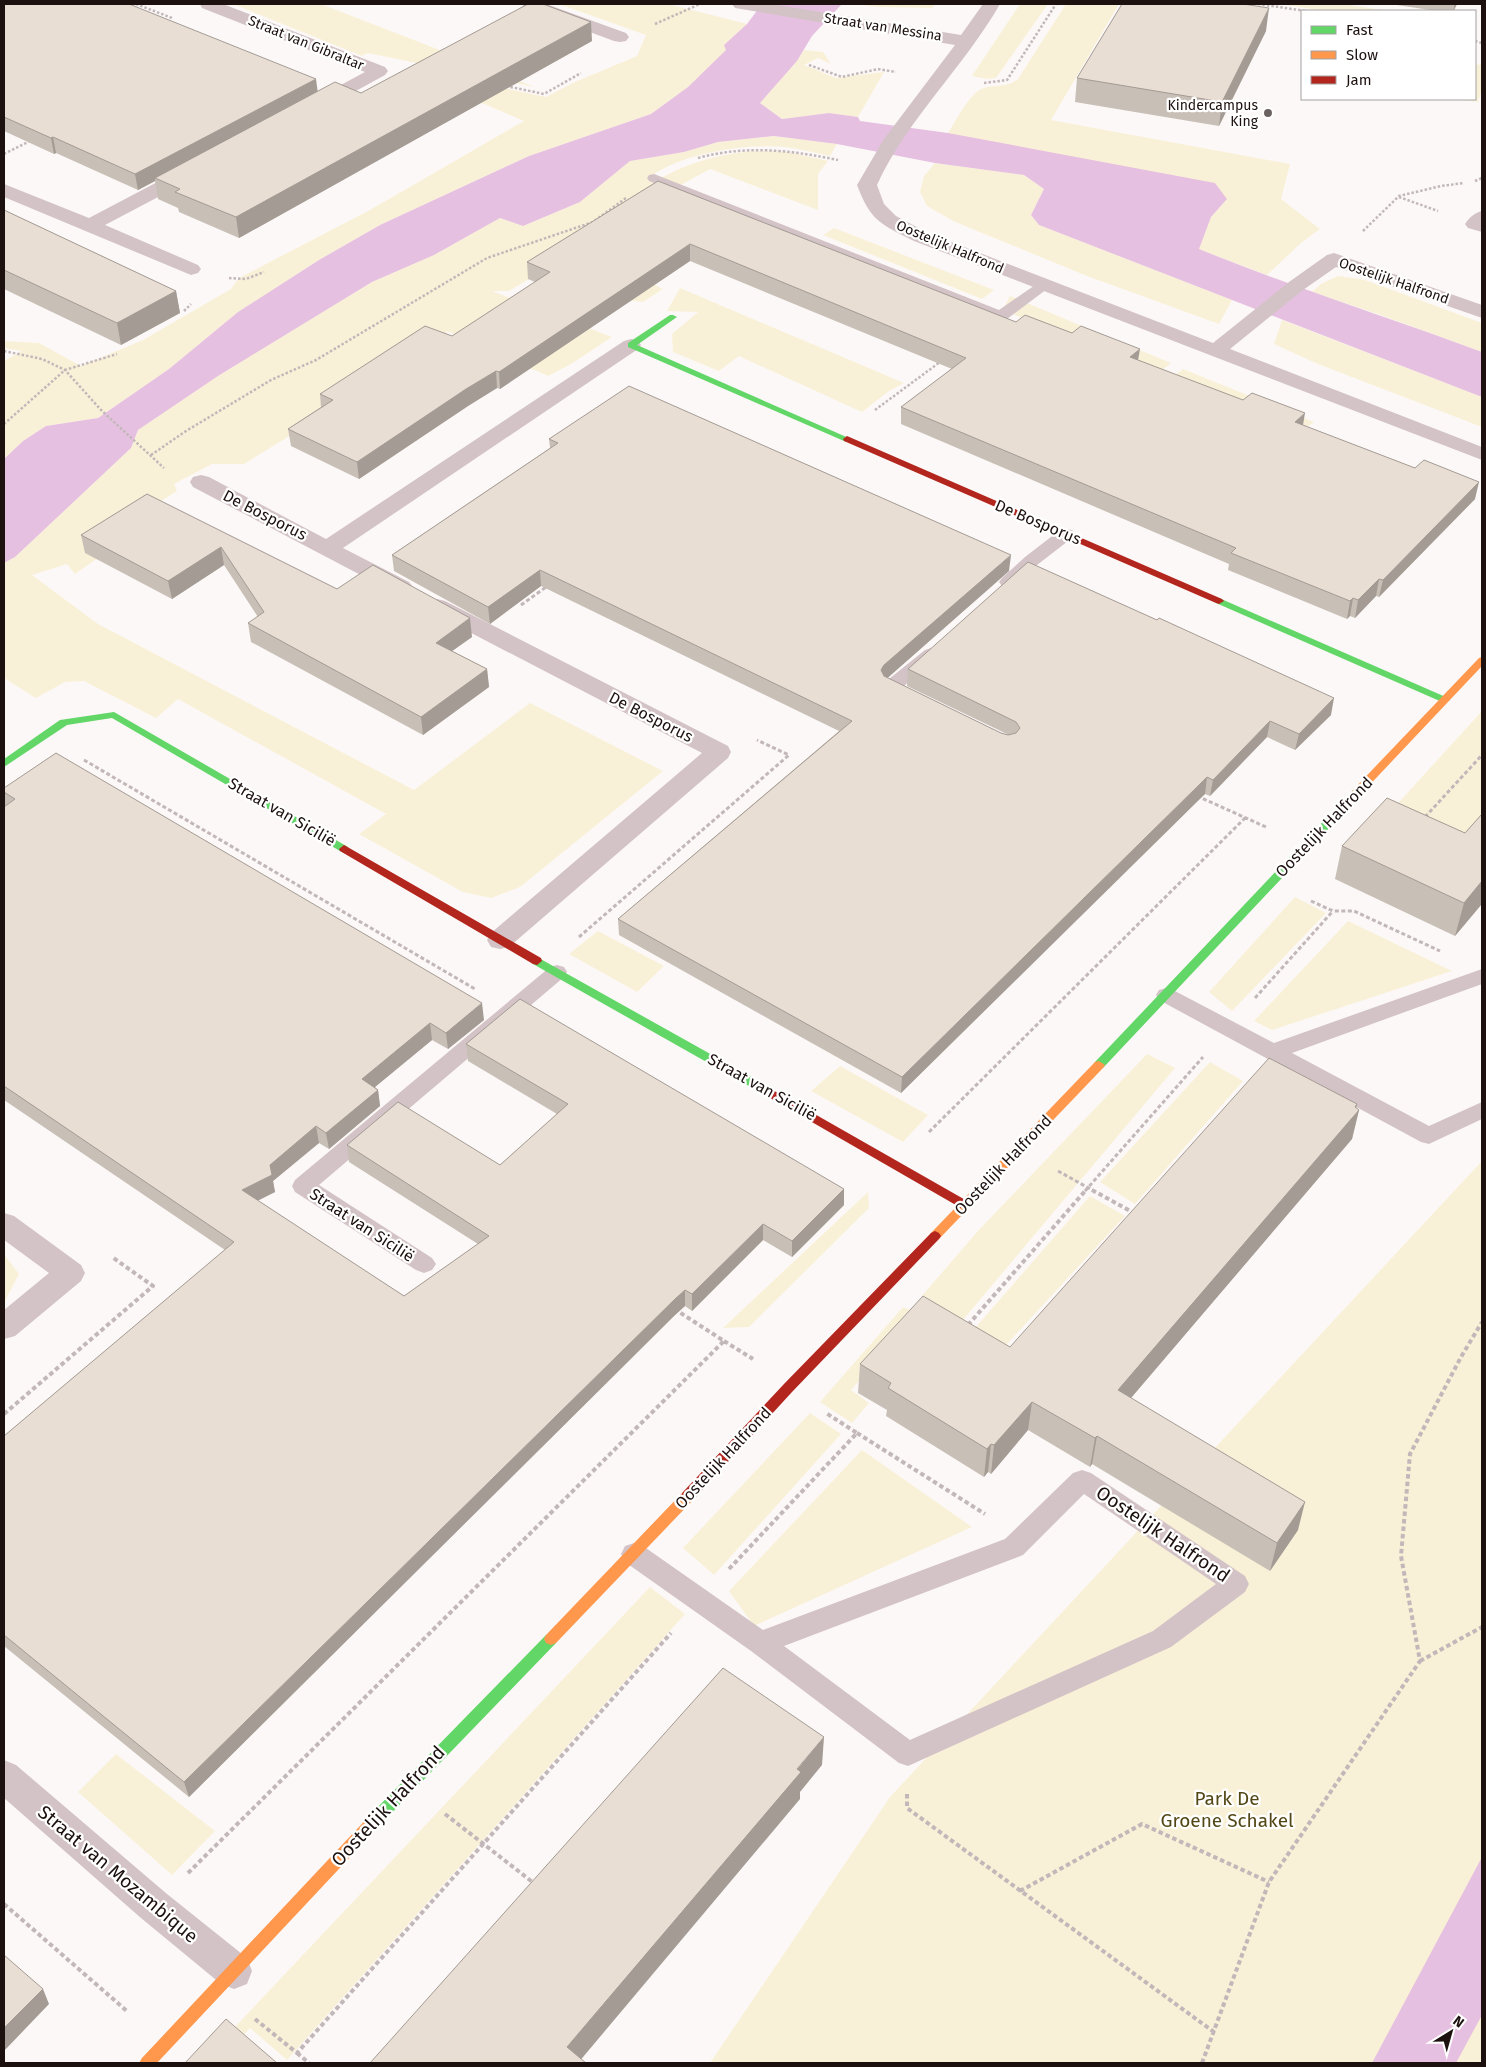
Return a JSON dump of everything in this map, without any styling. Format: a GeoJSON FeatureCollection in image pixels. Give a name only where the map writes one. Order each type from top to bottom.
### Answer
{"type":"FeatureCollection","features":[{"type":"Feature","properties":{"kind":"street","name":"Straat van Gibraltar"},"geometry":{"type":"LineString","coordinates":[[208,4],[379,71],[305,112]]}},
{"type":"Feature","properties":{"kind":"street"},"geometry":{"type":"LineString","coordinates":[[531,4],[620,37]]}},
{"type":"Feature","properties":{"kind":"street","name":"Straat van Messina"},"geometry":{"type":"LineString","coordinates":[[744,4],[965,41]]}},
{"type":"Feature","properties":{"kind":"street","name":"Oostelijk Halfrond"},"geometry":{"type":"LineString","coordinates":[[992,4],[939,79],[904,122],[875,167],[867,185],[875,206],[889,220],[921,237],[1043,286],[1482,454]]}},
{"type":"Feature","properties":{"kind":"street"},"geometry":{"type":"LineString","coordinates":[[90,225],[203,166]]}},
{"type":"Feature","properties":{"kind":"street"},"geometry":{"type":"LineString","coordinates":[[4,190],[191,269]]}},
{"type":"Feature","properties":{"kind":"street"},"geometry":{"type":"LineString","coordinates":[[1482,217],[1475,224],[1482,226]]}},
{"type":"Feature","properties":{"kind":"street","name":"Oostelijk Halfrond"},"geometry":{"type":"LineString","coordinates":[[1215,351],[1296,286],[1334,259],[1482,312]]}},
{"type":"Feature","properties":{"kind":"street"},"geometry":{"type":"LineString","coordinates":[[329,547],[673,317]]}},
{"type":"Feature","properties":{"kind":"street","name":"De Bosporus"},"geometry":{"type":"LineString","coordinates":[[631,345],[1445,700]]}},
{"type":"Feature","properties":{"kind":"street","name":"De Bosporus"},"geometry":{"type":"LineString","coordinates":[[201,482],[329,547],[484,632],[719,752],[500,940]]}},
{"type":"Feature","properties":{"kind":"street","name":"Oostelijk Halfrond"},"geometry":{"type":"LineString","coordinates":[[148,2063],[407,1786],[634,1554],[788,1388],[1019,1149],[1482,660]]}},
{"type":"Feature","properties":{"kind":"street","name":"Straat van Sicilië"},"geometry":{"type":"LineString","coordinates":[[4,764],[64,722],[114,714],[500,940],[897,1164],[965,1205]]}},
{"type":"Feature","properties":{"kind":"street"},"geometry":{"type":"LineString","coordinates":[[4,1224],[70,1273],[4,1327]]}},
{"type":"Feature","properties":{"kind":"street","name":"Straat van Mozambique"},"geometry":{"type":"LineString","coordinates":[[4,1776],[154,1906],[226,1980]]}},
{"type":"Feature","properties":{"kind":"lane"},"geometry":{"type":"LineString","coordinates":[[654,178],[1002,316],[1043,286]]}},
{"type":"Feature","properties":{"kind":"lane"},"geometry":{"type":"LineString","coordinates":[[995,594],[1031,561],[1066,534]]}},
{"type":"Feature","properties":{"kind":"lane"},"geometry":{"type":"LineString","coordinates":[[924,703],[891,687],[944,641]]}},
{"type":"Feature","properties":{"kind":"lane","name":"Straat van Sicilië"},"geometry":{"type":"LineString","coordinates":[[424,1264],[303,1186],[557,972]]}},
{"type":"Feature","properties":{"kind":"lane"},"geometry":{"type":"LineString","coordinates":[[1272,1052],[1482,976]]}},
{"type":"Feature","properties":{"kind":"lane"},"geometry":{"type":"LineString","coordinates":[[1166,994],[1429,1136],[1482,1110]]}},
{"type":"Feature","properties":{"kind":"lane","name":"Oostelijk Halfrond"},"geometry":{"type":"LineString","coordinates":[[760,1643],[1014,1547],[1082,1480],[1236,1584],[1162,1640],[908,1754]]}},
{"type":"Feature","properties":{"kind":"lane"},"geometry":{"type":"LineString","coordinates":[[634,1554],[760,1643],[908,1754]]}},
{"type":"Feature","properties":{"kind":"path"},"geometry":{"type":"LineString","coordinates":[[620,37],[700,4]]}},
{"type":"Feature","properties":{"kind":"path"},"geometry":{"type":"LineString","coordinates":[[808,64],[842,77],[878,69],[974,84],[1007,80],[1056,4]]}},
{"type":"Feature","properties":{"kind":"path"},"geometry":{"type":"LineString","coordinates":[[1258,4],[1301,10]]}},
{"type":"Feature","properties":{"kind":"path"},"geometry":{"type":"LineString","coordinates":[[505,86],[544,94],[581,73]]}},
{"type":"Feature","properties":{"kind":"path"},"geometry":{"type":"LineString","coordinates":[[4,154],[30,141]]}},
{"type":"Feature","properties":{"kind":"path"},"geometry":{"type":"LineString","coordinates":[[151,455],[186,431],[271,380],[316,360],[487,258],[593,222],[667,169],[702,156],[742,149],[786,150],[875,167]]}},
{"type":"Feature","properties":{"kind":"path"},"geometry":{"type":"LineString","coordinates":[[1334,259],[1399,196],[1441,186],[1472,182],[1482,178]]}},
{"type":"Feature","properties":{"kind":"path"},"geometry":{"type":"LineString","coordinates":[[4,351],[42,359],[65,370],[145,452]]}},
{"type":"Feature","properties":{"kind":"path"},"geometry":{"type":"LineString","coordinates":[[4,424],[65,370],[117,354]]}},
{"type":"Feature","properties":{"kind":"path"},"geometry":{"type":"LineString","coordinates":[[840,436],[941,361]]}},
{"type":"Feature","properties":{"kind":"path"},"geometry":{"type":"LineString","coordinates":[[484,632],[555,581]]}},
{"type":"Feature","properties":{"kind":"path"},"geometry":{"type":"LineString","coordinates":[[44,737],[511,1010]]}},
{"type":"Feature","properties":{"kind":"path"},"geometry":{"type":"LineString","coordinates":[[1424,818],[1482,755]]}},
{"type":"Feature","properties":{"kind":"path"},"geometry":{"type":"LineString","coordinates":[[1193,794],[1306,845]]}},
{"type":"Feature","properties":{"kind":"path"},"geometry":{"type":"LineString","coordinates":[[897,1164],[1246,817]]}},
{"type":"Feature","properties":{"kind":"path"},"geometry":{"type":"LineString","coordinates":[[1272,882],[1333,911],[1354,911],[1448,955]]}},
{"type":"Feature","properties":{"kind":"path"},"geometry":{"type":"LineString","coordinates":[[964,1329],[1333,911]]}},
{"type":"Feature","properties":{"kind":"path"},"geometry":{"type":"LineString","coordinates":[[1019,1149],[1136,1214],[1130,1221]]}},
{"type":"Feature","properties":{"kind":"path"},"geometry":{"type":"LineString","coordinates":[[154,1906],[580,1486],[724,1341],[675,1309]]}},
{"type":"Feature","properties":{"kind":"path"},"geometry":{"type":"LineString","coordinates":[[1420,1661],[1401,1556],[1410,1454],[1460,1357],[1482,1322]]}},
{"type":"Feature","properties":{"kind":"path"},"geometry":{"type":"LineString","coordinates":[[788,1388],[988,1515],[1014,1547]]}},
{"type":"Feature","properties":{"kind":"path"},"geometry":{"type":"LineString","coordinates":[[297,2053],[699,1601],[857,1433]]}},
{"type":"Feature","properties":{"kind":"path"},"geometry":{"type":"LineString","coordinates":[[1202,2063],[1269,1882],[1420,1661],[1482,1627]]}},
{"type":"Feature","properties":{"kind":"path"},"geometry":{"type":"LineString","coordinates":[[908,1754],[907,1808],[1214,2032]]}},
{"type":"Feature","properties":{"kind":"path"},"geometry":{"type":"LineString","coordinates":[[407,1786],[538,1886],[531,1893]]}},
{"type":"Feature","properties":{"kind":"path"},"geometry":{"type":"LineString","coordinates":[[1020,1891],[1142,1824],[1269,1882]]}},
{"type":"Feature","properties":{"kind":"path"},"geometry":{"type":"LineString","coordinates":[[4,1904],[165,2045]]}},
{"type":"Feature","properties":{"kind":"path"},"geometry":{"type":"LineString","coordinates":[[226,1980],[309,2063]]}},
{"type":"Feature","properties":{"kind":"green space"},"geometry":{"type":"Polygon","coordinates":[[[233,4],[321,4],[535,87],[368,53],[362,56],[233,4]]]}},
{"type":"Feature","properties":{"kind":"green space"},"geometry":{"type":"Polygon","coordinates":[[[559,4],[668,4],[747,24],[724,45],[727,50],[688,87],[651,114],[529,156],[380,225],[319,260],[238,312],[169,369],[98,418],[46,426],[23,441],[4,459],[4,361],[22,351],[4,348],[4,341],[39,343],[81,366],[143,340],[231,289],[239,278],[370,210],[524,121],[409,72],[415,69],[546,97],[575,82],[637,56],[646,35],[559,4]]]}},
{"type":"Feature","properties":{"kind":"green space"},"geometry":{"type":"Polygon","coordinates":[[[855,4],[936,4],[932,8],[878,7],[855,4]]]}},
{"type":"Feature","properties":{"kind":"green space"},"geometry":{"type":"Polygon","coordinates":[[[1020,4],[1048,4],[996,78],[987,79],[972,76],[1020,4]]]}},
{"type":"Feature","properties":{"kind":"green space"},"geometry":{"type":"Polygon","coordinates":[[[1066,4],[1119,4],[1051,120],[1290,164],[1281,199],[1320,229],[1301,243],[1267,275],[1198,249],[1211,217],[1227,199],[948,133],[969,101],[979,91],[988,87],[1010,84],[1018,79],[1066,4]]]}},
{"type":"Feature","properties":{"kind":"green space"},"geometry":{"type":"Polygon","coordinates":[[[1279,4],[1343,4],[1382,10],[1318,10],[1279,4]]]}},
{"type":"Feature","properties":{"kind":"green space"},"geometry":{"type":"Polygon","coordinates":[[[804,50],[823,52],[831,64],[818,58],[804,65],[836,78],[884,72],[858,117],[829,113],[782,119],[760,103],[797,61],[804,50]]]}},
{"type":"Feature","properties":{"kind":"green space"},"geometry":{"type":"Polygon","coordinates":[[[1476,64],[1482,65],[1482,90],[1478,102],[1466,100],[1476,100],[1476,64]]]}},
{"type":"Feature","properties":{"kind":"green space"},"geometry":{"type":"Polygon","coordinates":[[[774,136],[837,144],[830,156],[785,147],[733,148],[679,162],[649,177],[653,182],[684,167],[717,156],[751,151],[786,152],[828,161],[818,174],[818,210],[710,169],[666,193],[580,249],[663,289],[643,302],[619,299],[549,267],[509,291],[492,291],[612,337],[571,364],[548,376],[447,331],[444,339],[415,359],[244,464],[212,464],[174,484],[177,491],[152,507],[111,549],[75,574],[67,564],[32,575],[98,624],[414,790],[530,703],[663,771],[520,887],[491,898],[463,892],[359,834],[386,814],[178,699],[156,718],[84,681],[65,682],[36,698],[4,678],[4,563],[15,557],[131,448],[138,430],[218,376],[372,282],[434,255],[500,218],[523,226],[580,202],[630,161],[684,152],[718,142],[774,136]]]}},
{"type":"Feature","properties":{"kind":"green space"},"geometry":{"type":"Polygon","coordinates":[[[935,163],[1024,175],[1044,189],[1031,215],[1039,225],[1232,300],[1219,324],[1087,276],[953,221],[927,206],[920,192],[924,176],[935,163]]]}},
{"type":"Feature","properties":{"kind":"green space"},"geometry":{"type":"Polygon","coordinates":[[[834,228],[994,290],[982,299],[823,235],[834,228]]]}},
{"type":"Feature","properties":{"kind":"green space"},"geometry":{"type":"Polygon","coordinates":[[[1338,276],[1365,280],[1482,323],[1482,352],[1312,292],[1321,284],[1338,276]]]}},
{"type":"Feature","properties":{"kind":"green space"},"geometry":{"type":"Polygon","coordinates":[[[680,288],[904,383],[889,391],[862,412],[739,356],[719,371],[673,352],[672,334],[698,312],[667,311],[680,288]]]}},
{"type":"Feature","properties":{"kind":"green space"},"geometry":{"type":"Polygon","coordinates":[[[1010,296],[1171,363],[1142,386],[1142,367],[1015,315],[1004,308],[1010,296]]]}},
{"type":"Feature","properties":{"kind":"green space"},"geometry":{"type":"Polygon","coordinates":[[[1282,320],[1482,397],[1482,427],[1318,364],[1274,344],[1282,320]]]}},
{"type":"Feature","properties":{"kind":"green space"},"geometry":{"type":"Polygon","coordinates":[[[1183,369],[1314,422],[1302,431],[1132,408],[1183,369]]]}},
{"type":"Feature","properties":{"kind":"green space"},"geometry":{"type":"Polygon","coordinates":[[[1482,711],[1482,852],[1381,822],[1482,711]]]}},
{"type":"Feature","properties":{"kind":"green space"},"geometry":{"type":"Polygon","coordinates":[[[1295,897],[1326,913],[1232,1011],[1209,992],[1295,897]]]}},
{"type":"Feature","properties":{"kind":"green space"},"geometry":{"type":"Polygon","coordinates":[[[1348,921],[1452,971],[1272,1030],[1254,1021],[1348,921]]]}},
{"type":"Feature","properties":{"kind":"green space"},"geometry":{"type":"Polygon","coordinates":[[[598,931],[664,966],[637,992],[569,954],[598,931]]]}},
{"type":"Feature","properties":{"kind":"green space"},"geometry":{"type":"Polygon","coordinates":[[[1147,1054],[1175,1068],[962,1321],[921,1297],[977,1232],[1147,1054]]]}},
{"type":"Feature","properties":{"kind":"green space"},"geometry":{"type":"Polygon","coordinates":[[[1210,1062],[1243,1081],[1135,1204],[1100,1182],[1210,1062]]]}},
{"type":"Feature","properties":{"kind":"green space"},"geometry":{"type":"Polygon","coordinates":[[[840,1066],[928,1115],[903,1142],[811,1091],[840,1066]]]}},
{"type":"Feature","properties":{"kind":"green space","name":"Park De Groene Schakel"},"geometry":{"type":"Polygon","coordinates":[[[1482,1161],[1482,2063],[710,2063],[890,1797],[1482,1161]]]}},
{"type":"Feature","properties":{"kind":"green space"},"geometry":{"type":"Polygon","coordinates":[[[868,1192],[869,1208],[749,1327],[723,1328],[868,1192]]]}},
{"type":"Feature","properties":{"kind":"green space"},"geometry":{"type":"Polygon","coordinates":[[[1090,1196],[1125,1216],[1006,1345],[975,1328],[1090,1196]]]}},
{"type":"Feature","properties":{"kind":"green space"},"geometry":{"type":"Polygon","coordinates":[[[4,1254],[19,1274],[4,1303],[4,1254]]]}},
{"type":"Feature","properties":{"kind":"green space"},"geometry":{"type":"Polygon","coordinates":[[[903,1307],[915,1312],[894,1341],[851,1390],[869,1403],[852,1423],[820,1402],[903,1307]]]}},
{"type":"Feature","properties":{"kind":"green space"},"geometry":{"type":"Polygon","coordinates":[[[810,1413],[841,1434],[714,1575],[683,1548],[810,1413]]]}},
{"type":"Feature","properties":{"kind":"green space"},"geometry":{"type":"Polygon","coordinates":[[[862,1450],[972,1527],[754,1626],[729,1591],[862,1450]]]}},
{"type":"Feature","properties":{"kind":"green space"},"geometry":{"type":"Polygon","coordinates":[[[650,1587],[685,1614],[287,2060],[250,2028],[217,2063],[201,2063],[650,1587]]]}},
{"type":"Feature","properties":{"kind":"green space"},"geometry":{"type":"Polygon","coordinates":[[[116,1754],[215,1831],[172,1875],[78,1792],[116,1754]]]}},
{"type":"Feature","properties":{"kind":"shaded area"},"geometry":{"type":"Polygon","coordinates":[[[762,4],[842,4],[812,36],[797,61],[760,103],[782,119],[829,113],[858,117],[860,121],[948,133],[1215,183],[1227,199],[1211,217],[1199,249],[1482,352],[1482,397],[1039,225],[1031,215],[1044,189],[1024,175],[935,163],[837,144],[774,136],[718,142],[684,152],[630,161],[580,202],[523,226],[500,218],[434,255],[372,282],[218,376],[138,430],[131,448],[15,557],[4,563],[4,459],[23,441],[46,426],[98,418],[169,369],[238,312],[319,260],[380,225],[529,156],[651,114],[688,87],[726,50],[724,45],[747,24],[762,4]]]}},
{"type":"Feature","properties":{"kind":"shaded area"},"geometry":{"type":"Polygon","coordinates":[[[1482,1857],[1482,2015],[1456,2063],[1372,2063],[1482,1857]]]}},
{"type":"Feature","properties":{"kind":"building"},"geometry":{"type":"Polygon","coordinates":[[[4,4],[129,4],[316,79],[135,174],[4,117],[4,4]]]}},
{"type":"Feature","properties":{"kind":"building"},"geometry":{"type":"Polygon","coordinates":[[[528,4],[543,4],[591,22],[236,217],[175,192],[180,189],[155,178],[335,82],[361,93],[528,4]]]}},
{"type":"Feature","properties":{"kind":"building"},"geometry":{"type":"Polygon","coordinates":[[[1122,4],[1243,4],[1269,8],[1222,102],[1077,78],[1122,4]]]}},
{"type":"Feature","properties":{"kind":"building"},"geometry":{"type":"Polygon","coordinates":[[[658,181],[1016,322],[1025,315],[1072,333],[1081,326],[1140,349],[1130,357],[1243,400],[1252,393],[1305,413],[1295,422],[1415,468],[1424,460],[1479,482],[1383,580],[1379,579],[1358,600],[1353,598],[1350,601],[1231,553],[1236,548],[901,407],[966,358],[690,244],[499,372],[496,371],[466,389],[357,462],[288,429],[333,400],[320,394],[425,326],[452,336],[550,272],[527,262],[658,181]]]}},
{"type":"Feature","properties":{"kind":"building"},"geometry":{"type":"Polygon","coordinates":[[[4,210],[176,291],[117,323],[4,270],[4,210]]]}},
{"type":"Feature","properties":{"kind":"building"},"geometry":{"type":"Polygon","coordinates":[[[629,386],[1011,555],[884,665],[881,670],[884,676],[1001,733],[1008,735],[1016,733],[1020,728],[1016,722],[908,669],[1028,562],[1157,620],[1159,618],[1334,698],[1299,734],[1270,721],[1213,780],[1207,777],[902,1077],[618,919],[852,721],[540,570],[488,607],[392,555],[558,443],[549,439],[629,386]]]}},
{"type":"Feature","properties":{"kind":"building"},"geometry":{"type":"Polygon","coordinates":[[[147,494],[337,589],[373,565],[470,618],[436,643],[487,669],[421,717],[248,623],[264,612],[221,547],[168,581],[81,535],[147,494]]]}},
{"type":"Feature","properties":{"kind":"building"},"geometry":{"type":"Polygon","coordinates":[[[56,753],[482,1003],[446,1033],[430,1023],[362,1079],[378,1090],[326,1133],[316,1126],[270,1165],[272,1175],[242,1190],[404,1296],[489,1236],[347,1145],[398,1102],[500,1165],[568,1104],[466,1044],[520,999],[844,1189],[792,1241],[763,1224],[692,1294],[685,1290],[184,1782],[4,1635],[4,1436],[234,1242],[4,1086],[4,807],[15,799],[4,792],[4,788],[56,753]]]}},
{"type":"Feature","properties":{"kind":"building"},"geometry":{"type":"Polygon","coordinates":[[[1387,798],[1465,833],[1482,814],[1482,881],[1464,903],[1342,846],[1387,798]]]}},
{"type":"Feature","properties":{"kind":"building"},"geometry":{"type":"Polygon","coordinates":[[[1269,1058],[1357,1104],[1355,1107],[1359,1110],[1118,1390],[1305,1502],[1277,1543],[1097,1436],[1095,1438],[1032,1402],[994,1445],[991,1444],[987,1449],[888,1388],[891,1383],[860,1364],[923,1296],[1010,1347],[1269,1058]]]}},
{"type":"Feature","properties":{"kind":"building"},"geometry":{"type":"Polygon","coordinates":[[[723,1668],[824,1737],[797,1769],[801,1772],[567,2047],[586,2063],[370,2063],[723,1668]]]}},
{"type":"Feature","properties":{"kind":"building"},"geometry":{"type":"Polygon","coordinates":[[[4,1955],[43,1989],[4,2028],[4,1955]]]}},
{"type":"Feature","properties":{"kind":"building"},"geometry":{"type":"Polygon","coordinates":[[[226,2019],[277,2063],[185,2063],[226,2019]]]}},
{"type":"Feature","properties":{"kind":"traffic: fast"},"geometry":{"type":"LineString","coordinates":[[673,317],[631,345],[847,439]]}},
{"type":"Feature","properties":{"kind":"traffic: fast"},"geometry":{"type":"LineString","coordinates":[[1219,601],[1445,700]]}},
{"type":"Feature","properties":{"kind":"traffic: fast"},"geometry":{"type":"LineString","coordinates":[[4,764],[64,722],[114,715],[344,849]]}},
{"type":"Feature","properties":{"kind":"traffic: fast"},"geometry":{"type":"LineString","coordinates":[[1099,1065],[1357,792]]}},
{"type":"Feature","properties":{"kind":"traffic: fast"},"geometry":{"type":"LineString","coordinates":[[537,961],[769,1092]]}},
{"type":"Feature","properties":{"kind":"traffic: fast"},"geometry":{"type":"LineString","coordinates":[[378,1817],[551,1639]]}},
{"type":"Feature","properties":{"kind":"traffic: slow"},"geometry":{"type":"LineString","coordinates":[[1357,792],[1482,660]]}},
{"type":"Feature","properties":{"kind":"traffic: slow"},"geometry":{"type":"LineString","coordinates":[[935,1236],[1099,1065]]}},
{"type":"Feature","properties":{"kind":"traffic: slow"},"geometry":{"type":"LineString","coordinates":[[551,1639],[688,1496]]}},
{"type":"Feature","properties":{"kind":"traffic: slow"},"geometry":{"type":"LineString","coordinates":[[147,2063],[378,1817]]}},
{"type":"Feature","properties":{"kind":"traffic: jam"},"geometry":{"type":"LineString","coordinates":[[847,439],[1219,601]]}},
{"type":"Feature","properties":{"kind":"traffic: jam"},"geometry":{"type":"LineString","coordinates":[[344,849],[537,961]]}},
{"type":"Feature","properties":{"kind":"traffic: jam"},"geometry":{"type":"LineString","coordinates":[[769,1092],[965,1205]]}},
{"type":"Feature","properties":{"kind":"traffic: jam"},"geometry":{"type":"LineString","coordinates":[[688,1496],[788,1388],[935,1236]]}},
{"type":"Feature","properties":{"kind":"place","name":"Kindercampus King"},"geometry":{"type":"Point","coordinates":[1268,113]}}]}
